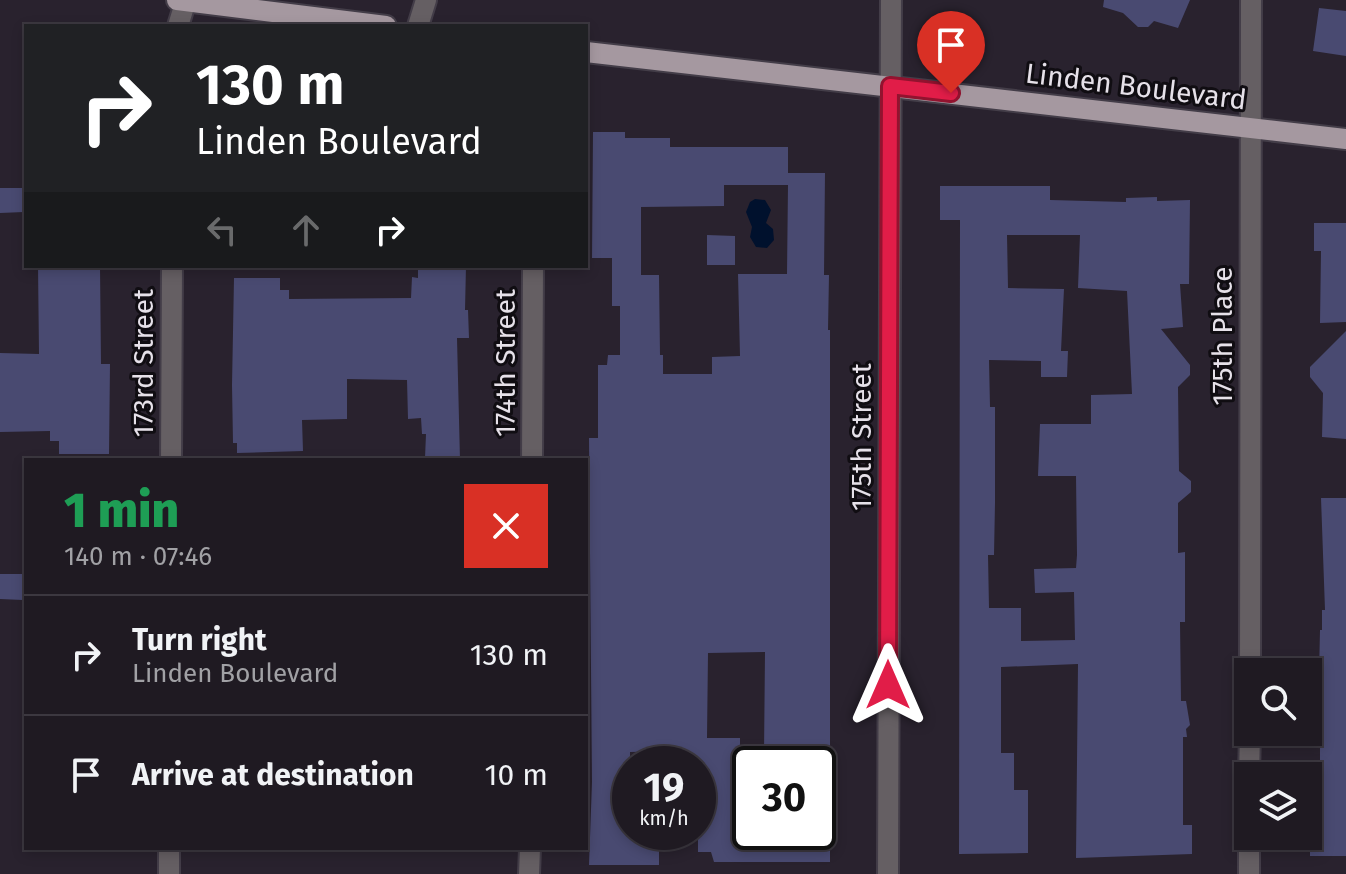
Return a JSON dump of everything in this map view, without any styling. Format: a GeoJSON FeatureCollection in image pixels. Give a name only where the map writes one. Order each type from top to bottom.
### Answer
{"type":"FeatureCollection","features":[{"type":"Feature","properties":{"kind":"main road"},"geometry":{"type":"LineString","coordinates":[[177,0],[371,24]]}},
{"type":"Feature","properties":{"kind":"main road","name":"Linden Boulevard"},"geometry":{"type":"LineString","coordinates":[[588,52],[1346,139]]}},
{"type":"Feature","properties":{"kind":"street"},"geometry":{"type":"LineString","coordinates":[[179,24],[186,0]]}},
{"type":"Feature","properties":{"kind":"street"},"geometry":{"type":"LineString","coordinates":[[419,24],[426,0]]}},
{"type":"Feature","properties":{"kind":"street","name":"175th Street"},"geometry":{"type":"LineString","coordinates":[[888,874],[891,0]]}},
{"type":"Feature","properties":{"kind":"street","name":"175th Place"},"geometry":{"type":"LineString","coordinates":[[1250,658],[1251,0]]}},
{"type":"Feature","properties":{"kind":"street","name":"173rd Street"},"geometry":{"type":"LineString","coordinates":[[171,458],[172,268]]}},
{"type":"Feature","properties":{"kind":"street","name":"174th Street"},"geometry":{"type":"LineString","coordinates":[[532,458],[533,268]]}},
{"type":"Feature","properties":{"kind":"street"},"geometry":{"type":"LineString","coordinates":[[169,850],[169,874]]}},
{"type":"Feature","properties":{"kind":"street"},"geometry":{"type":"LineString","coordinates":[[529,874],[530,850]]}},
{"type":"Feature","properties":{"kind":"street"},"geometry":{"type":"LineString","coordinates":[[1249,850],[1249,874]]}},
{"type":"Feature","properties":{"kind":"water"},"geometry":{"type":"Polygon","coordinates":[[[765,200],[771,210],[766,223],[773,229],[774,240],[767,248],[756,247],[750,237],[752,227],[746,212],[750,202],[765,200]]]}},
{"type":"Feature","properties":{"kind":"building"},"geometry":{"type":"Polygon","coordinates":[[[1104,0],[1190,0],[1178,28],[1154,21],[1148,27],[1138,27],[1123,13],[1103,7],[1104,0]]]}},
{"type":"Feature","properties":{"kind":"building"},"geometry":{"type":"Polygon","coordinates":[[[1319,8],[1346,11],[1346,56],[1313,51],[1319,8]]]}},
{"type":"Feature","properties":{"kind":"building"},"geometry":{"type":"Polygon","coordinates":[[[593,132],[625,132],[625,138],[670,138],[670,147],[788,147],[788,173],[825,173],[824,275],[829,275],[830,330],[830,746],[764,746],[765,652],[708,653],[707,738],[740,738],[740,746],[732,746],[732,850],[830,850],[830,862],[714,862],[711,852],[698,850],[716,850],[716,746],[612,746],[612,850],[659,850],[659,865],[589,865],[592,782],[589,438],[598,438],[598,365],[607,365],[608,355],[620,355],[620,306],[612,306],[612,258],[592,258],[593,132]],[[724,185],[724,206],[641,207],[641,275],[659,275],[663,374],[712,374],[712,357],[740,356],[738,274],[787,274],[788,185],[724,185]]]}},
{"type":"Feature","properties":{"kind":"building"},"geometry":{"type":"Polygon","coordinates":[[[940,186],[1050,186],[1050,200],[1126,202],[1126,198],[1157,197],[1157,201],[1190,200],[1189,284],[1180,284],[1183,327],[1161,329],[1190,365],[1190,375],[1178,387],[1179,471],[1191,481],[1191,492],[1178,503],[1178,553],[1185,552],[1185,622],[1180,622],[1181,701],[1186,701],[1190,725],[1186,729],[1187,737],[1183,737],[1183,825],[1192,825],[1192,854],[1076,858],[1078,664],[1001,667],[1001,753],[1014,753],[1014,790],[1028,790],[1028,853],[959,854],[960,220],[940,220],[940,186]],[[1007,235],[1008,288],[1064,289],[1061,351],[1068,351],[1067,377],[1041,377],[1041,361],[989,360],[990,407],[995,407],[995,503],[994,555],[988,555],[989,608],[1021,608],[1021,641],[1075,640],[1074,592],[1035,593],[1034,569],[1076,568],[1077,555],[1076,476],[1038,476],[1040,424],[1091,424],[1091,395],[1132,394],[1127,291],[1078,288],[1080,235],[1007,235]]]}},
{"type":"Feature","properties":{"kind":"building"},"geometry":{"type":"Polygon","coordinates":[[[0,188],[24,188],[24,212],[0,213],[0,188]]]}},
{"type":"Feature","properties":{"kind":"building"},"geometry":{"type":"Polygon","coordinates":[[[1314,223],[1346,223],[1346,322],[1320,323],[1321,251],[1314,251],[1314,223]]]}},
{"type":"Feature","properties":{"kind":"building"},"geometry":{"type":"Polygon","coordinates":[[[707,235],[735,236],[735,265],[707,265],[707,235]]]}},
{"type":"Feature","properties":{"kind":"building"},"geometry":{"type":"Polygon","coordinates":[[[38,268],[100,268],[101,364],[110,364],[109,454],[59,454],[59,441],[50,441],[50,431],[0,432],[0,353],[39,354],[38,268]]]}},
{"type":"Feature","properties":{"kind":"building"},"geometry":{"type":"Polygon","coordinates":[[[418,268],[466,268],[465,310],[468,310],[469,338],[457,338],[460,458],[425,458],[426,434],[422,434],[421,418],[408,419],[407,380],[347,379],[347,419],[302,420],[303,451],[237,453],[237,443],[233,443],[232,385],[234,278],[280,278],[280,290],[289,290],[289,299],[411,298],[412,277],[418,278],[418,268]]]}},
{"type":"Feature","properties":{"kind":"building"},"geometry":{"type":"Polygon","coordinates":[[[1346,331],[1346,439],[1322,437],[1323,393],[1310,377],[1310,367],[1346,331]]]}},
{"type":"Feature","properties":{"kind":"building"},"geometry":{"type":"Polygon","coordinates":[[[1321,498],[1346,498],[1346,856],[1310,856],[1310,850],[1322,850],[1322,658],[1319,658],[1322,610],[1325,610],[1321,498]]]}},
{"type":"Feature","properties":{"kind":"building"},"geometry":{"type":"Polygon","coordinates":[[[0,574],[24,574],[23,600],[0,599],[0,574]]]}},
{"type":"Feature","properties":{"kind":"route"},"geometry":{"type":"LineString","coordinates":[[888,685],[890,86],[951,93]]}}]}
